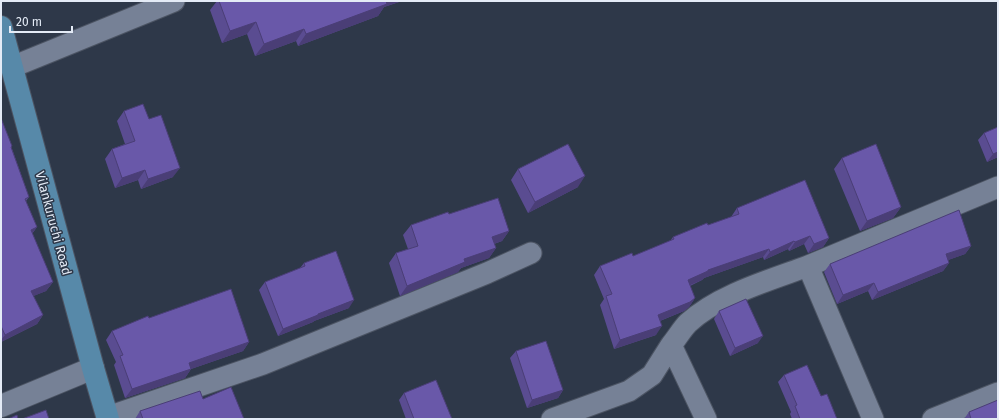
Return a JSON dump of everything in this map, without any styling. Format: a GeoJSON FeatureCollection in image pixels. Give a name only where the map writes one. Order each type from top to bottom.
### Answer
{"type":"FeatureCollection","features":[{"type":"Feature","properties":{"kind":"main road","name":"Vilankuruchi Road"},"geometry":{"type":"LineString","coordinates":[[1,27],[93,368],[108,418]]}},
{"type":"Feature","properties":{"kind":"street"},"geometry":{"type":"LineString","coordinates":[[12,67],[174,1]]}},
{"type":"Feature","properties":{"kind":"street"},"geometry":{"type":"LineString","coordinates":[[552,419],[629,391],[652,375],[671,345],[688,323],[709,308],[739,292],[808,266],[998,187]]}},
{"type":"Feature","properties":{"kind":"street"},"geometry":{"type":"LineString","coordinates":[[108,418],[263,364],[467,282],[531,253]]}},
{"type":"Feature","properties":{"kind":"street"},"geometry":{"type":"LineString","coordinates":[[808,266],[873,419]]}},
{"type":"Feature","properties":{"kind":"street"},"geometry":{"type":"LineString","coordinates":[[671,345],[706,419]]}},
{"type":"Feature","properties":{"kind":"street"},"geometry":{"type":"LineString","coordinates":[[1,406],[93,368]]}},
{"type":"Feature","properties":{"kind":"street"},"geometry":{"type":"LineString","coordinates":[[933,419],[998,393]]}},
{"type":"Feature","properties":{"kind":"building"},"geometry":{"type":"Polygon","coordinates":[[[219,1],[386,1],[387,4],[306,34],[304,29],[264,44],[256,22],[230,31],[219,1]]]}},
{"type":"Feature","properties":{"kind":"building"},"geometry":{"type":"Polygon","coordinates":[[[143,104],[149,119],[161,115],[180,168],[148,179],[145,170],[122,178],[112,149],[135,141],[124,111],[143,104]]]}},
{"type":"Feature","properties":{"kind":"building"},"geometry":{"type":"Polygon","coordinates":[[[1,118],[29,197],[25,199],[37,227],[31,230],[53,282],[31,291],[43,315],[5,335],[1,326],[1,118]]]}},
{"type":"Feature","properties":{"kind":"building"},"geometry":{"type":"Polygon","coordinates":[[[998,127],[998,152],[993,154],[984,133],[998,127]]]}},
{"type":"Feature","properties":{"kind":"building"},"geometry":{"type":"Polygon","coordinates":[[[568,144],[585,176],[535,202],[518,169],[568,144]]]}},
{"type":"Feature","properties":{"kind":"building"},"geometry":{"type":"Polygon","coordinates":[[[876,144],[901,207],[867,221],[842,158],[876,144]]]}},
{"type":"Feature","properties":{"kind":"building"},"geometry":{"type":"Polygon","coordinates":[[[805,180],[829,238],[814,244],[810,236],[795,242],[794,241],[770,252],[769,249],[708,270],[688,280],[695,298],[690,302],[658,315],[662,326],[620,340],[606,296],[612,294],[600,266],[632,253],[633,256],[707,223],[708,225],[739,214],[737,208],[805,180]]]}},
{"type":"Feature","properties":{"kind":"building"},"geometry":{"type":"Polygon","coordinates":[[[498,198],[509,231],[492,237],[496,248],[464,259],[465,262],[407,286],[396,253],[418,246],[411,225],[448,212],[449,214],[498,198]]]}},
{"type":"Feature","properties":{"kind":"building"},"geometry":{"type":"Polygon","coordinates":[[[959,210],[971,246],[946,254],[949,263],[878,292],[874,283],[843,295],[830,264],[959,210]]]}},
{"type":"Feature","properties":{"kind":"building"},"geometry":{"type":"Polygon","coordinates":[[[336,251],[354,300],[283,329],[265,282],[305,266],[304,263],[336,251]]]}},
{"type":"Feature","properties":{"kind":"building"},"geometry":{"type":"Polygon","coordinates":[[[231,289],[249,342],[189,363],[191,369],[132,389],[120,356],[123,355],[112,331],[148,316],[149,318],[231,289]]]}},
{"type":"Feature","properties":{"kind":"building"},"geometry":{"type":"Polygon","coordinates":[[[746,299],[763,336],[735,348],[719,311],[746,299]]]}},
{"type":"Feature","properties":{"kind":"building"},"geometry":{"type":"Polygon","coordinates":[[[546,341],[563,390],[532,400],[516,351],[546,341]]]}},
{"type":"Feature","properties":{"kind":"building"},"geometry":{"type":"Polygon","coordinates":[[[807,365],[821,396],[827,394],[837,419],[800,419],[795,406],[797,405],[784,375],[807,365]]]}},
{"type":"Feature","properties":{"kind":"building"},"geometry":{"type":"Polygon","coordinates":[[[436,380],[452,419],[414,419],[404,393],[436,380]]]}},
{"type":"Feature","properties":{"kind":"building"},"geometry":{"type":"Polygon","coordinates":[[[231,387],[244,419],[143,419],[140,411],[200,391],[203,399],[231,387]]]}},
{"type":"Feature","properties":{"kind":"building"},"geometry":{"type":"Polygon","coordinates":[[[998,400],[998,419],[971,419],[969,412],[998,400]]]}},
{"type":"Feature","properties":{"kind":"building"},"geometry":{"type":"Polygon","coordinates":[[[46,410],[49,419],[22,419],[46,410]]]}},
{"type":"Feature","properties":{"kind":"building"},"geometry":{"type":"Polygon","coordinates":[[[17,415],[18,419],[8,419],[17,415]]]}}]}
